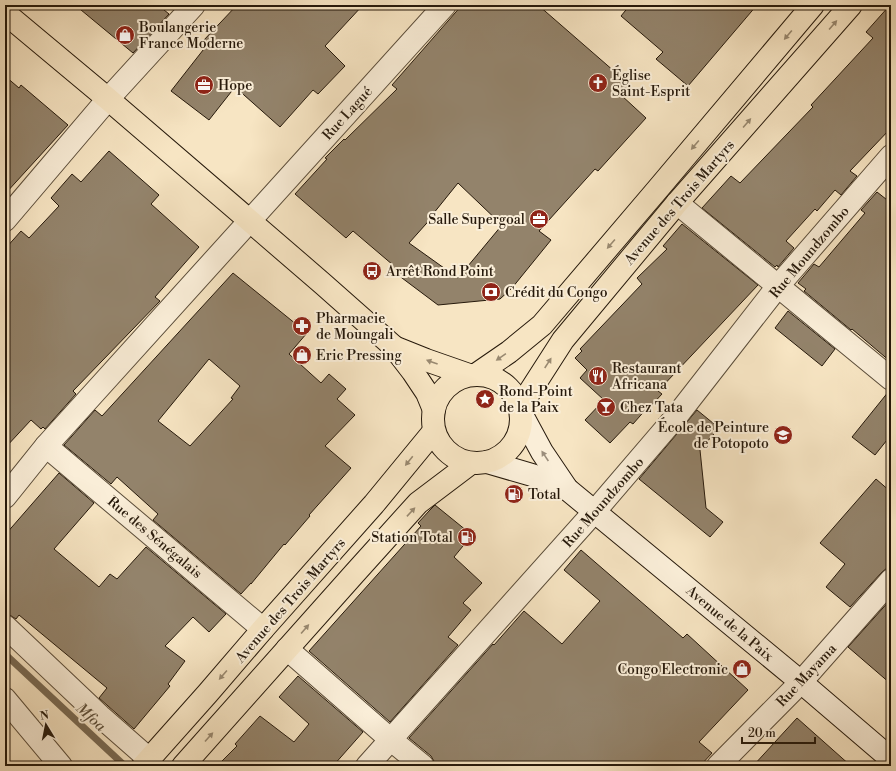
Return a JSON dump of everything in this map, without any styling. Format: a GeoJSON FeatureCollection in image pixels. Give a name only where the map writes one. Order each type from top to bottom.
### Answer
{"type":"FeatureCollection","features":[{"type":"Feature","properties":{"kind":"main road","name":"Avenue des Trois Martyrs"},"geometry":{"type":"LineString","coordinates":[[473,375],[509,352],[542,325],[813,5]]}},
{"type":"Feature","properties":{"kind":"main road","name":"Avenue des Trois Martyrs"},"geometry":{"type":"LineString","coordinates":[[521,411],[563,340],[677,203],[850,5]]}},
{"type":"Feature","properties":{"kind":"main road"},"geometry":{"type":"LineString","coordinates":[[5,13],[108,99],[393,346],[413,372],[427,394],[441,446],[455,458],[479,463]]}},
{"type":"Feature","properties":{"kind":"main road"},"geometry":{"type":"LineString","coordinates":[[183,766],[418,503],[479,463],[502,456],[513,445],[520,431],[521,411],[514,394],[505,383],[492,377],[473,375],[426,360],[393,346]]}},
{"type":"Feature","properties":{"kind":"main road"},"geometry":{"type":"LineString","coordinates":[[434,420],[436,402],[443,389],[455,380],[473,375]]}},
{"type":"Feature","properties":{"kind":"main road","name":"Avenue des Trois Martyrs"},"geometry":{"type":"LineString","coordinates":[[146,763],[374,504],[434,420]]}},
{"type":"Feature","properties":{"kind":"street"},"geometry":{"type":"LineString","coordinates":[[5,220],[108,99],[194,5]]}},
{"type":"Feature","properties":{"kind":"street","name":"Rue Lagué"},"geometry":{"type":"LineString","coordinates":[[5,498],[46,446],[445,5]]}},
{"type":"Feature","properties":{"kind":"street","name":"Rue Moundzombo"},"geometry":{"type":"LineString","coordinates":[[367,766],[596,512],[679,413],[778,286],[891,156]]}},
{"type":"Feature","properties":{"kind":"street"},"geometry":{"type":"LineString","coordinates":[[677,203],[891,379]]}},
{"type":"Feature","properties":{"kind":"street","name":"Avenue de la Paix"},"geometry":{"type":"LineString","coordinates":[[521,411],[542,452],[567,488],[801,682],[891,759]]}},
{"type":"Feature","properties":{"kind":"street","name":"Rue des Sénégalais"},"geometry":{"type":"LineString","coordinates":[[46,446],[263,629]]}},
{"type":"Feature","properties":{"kind":"street","name":"Avenue de la Paix"},"geometry":{"type":"LineString","coordinates":[[479,463],[532,474],[567,488]]}},
{"type":"Feature","properties":{"kind":"street","name":"Rue Mayama"},"geometry":{"type":"LineString","coordinates":[[718,766],[801,682],[891,580]]}},
{"type":"Feature","properties":{"kind":"street"},"geometry":{"type":"LineString","coordinates":[[5,626],[100,716],[146,763]]}},
{"type":"Feature","properties":{"kind":"street"},"geometry":{"type":"LineString","coordinates":[[287,649],[423,766]]}},
{"type":"Feature","properties":{"kind":"street"},"geometry":{"type":"LineString","coordinates":[[5,699],[61,766]]}},
{"type":"Feature","properties":{"kind":"building"},"geometry":{"type":"Polygon","coordinates":[[[75,5],[158,5],[169,14],[133,53],[75,5]]]}},
{"type":"Feature","properties":{"kind":"building"},"geometry":{"type":"Polygon","coordinates":[[[237,5],[363,5],[325,46],[345,66],[318,94],[313,90],[280,127],[235,87],[209,120],[171,91],[207,45],[203,41],[237,5]]]}},
{"type":"Feature","properties":{"kind":"building"},"geometry":{"type":"Polygon","coordinates":[[[462,5],[538,5],[630,85],[621,95],[646,118],[598,171],[595,169],[539,231],[551,240],[512,288],[500,299],[438,305],[390,269],[393,265],[353,231],[346,238],[295,194],[327,159],[325,158],[397,89],[392,85],[462,5]],[[458,183],[433,214],[434,215],[409,243],[458,278],[502,225],[458,183]]]}},
{"type":"Feature","properties":{"kind":"building"},"geometry":{"type":"Polygon","coordinates":[[[630,5],[757,5],[688,86],[656,59],[663,52],[621,16],[630,5]]]}},
{"type":"Feature","properties":{"kind":"building"},"geometry":{"type":"Polygon","coordinates":[[[890,5],[891,128],[850,171],[857,176],[841,195],[835,190],[817,211],[815,209],[786,241],[794,248],[778,267],[777,265],[775,267],[702,208],[731,176],[740,183],[813,107],[811,105],[873,38],[866,32],[890,5]]]}},
{"type":"Feature","properties":{"kind":"building"},"geometry":{"type":"Polygon","coordinates":[[[5,76],[19,88],[21,85],[68,125],[5,194],[5,76]]]}},
{"type":"Feature","properties":{"kind":"building"},"geometry":{"type":"Polygon","coordinates":[[[109,151],[159,195],[151,204],[199,247],[155,297],[160,301],[73,391],[76,394],[45,429],[43,427],[41,429],[31,420],[5,448],[5,249],[21,231],[29,238],[59,206],[51,198],[72,174],[81,182],[109,151]]]}},
{"type":"Feature","properties":{"kind":"building"},"geometry":{"type":"Polygon","coordinates":[[[877,192],[891,203],[891,362],[804,291],[806,289],[798,283],[814,264],[819,267],[865,213],[861,210],[877,192]]]}},
{"type":"Feature","properties":{"kind":"building"},"geometry":{"type":"Polygon","coordinates":[[[682,224],[758,285],[658,391],[662,394],[648,409],[647,408],[633,424],[630,422],[610,443],[585,420],[604,400],[580,378],[587,370],[575,358],[582,351],[580,349],[642,284],[637,278],[667,249],[663,246],[682,224]]]}},
{"type":"Feature","properties":{"kind":"building"},"geometry":{"type":"Polygon","coordinates":[[[233,273],[307,333],[289,354],[321,383],[329,374],[346,389],[337,399],[355,415],[325,446],[351,468],[241,594],[153,520],[158,514],[117,477],[111,484],[64,445],[95,410],[102,416],[233,273]],[[209,359],[158,421],[190,446],[233,399],[231,398],[240,386],[209,359]]]}},
{"type":"Feature","properties":{"kind":"building"},"geometry":{"type":"Polygon","coordinates":[[[788,311],[835,349],[822,366],[775,328],[788,311]]]}},
{"type":"Feature","properties":{"kind":"building"},"geometry":{"type":"Polygon","coordinates":[[[889,391],[891,391],[891,435],[875,455],[852,437],[889,391]]]}},
{"type":"Feature","properties":{"kind":"building"},"geometry":{"type":"Polygon","coordinates":[[[697,410],[719,428],[700,450],[706,508],[723,522],[710,537],[639,479],[697,410]]]}},
{"type":"Feature","properties":{"kind":"building"},"geometry":{"type":"Polygon","coordinates":[[[59,473],[94,503],[54,549],[99,587],[110,574],[117,579],[146,547],[226,614],[209,632],[193,617],[165,646],[185,661],[168,684],[170,686],[134,729],[99,698],[107,688],[19,615],[16,619],[8,614],[5,614],[5,535],[59,473]]]}},
{"type":"Feature","properties":{"kind":"building"},"geometry":{"type":"Polygon","coordinates":[[[876,479],[891,492],[891,568],[887,568],[882,572],[850,607],[826,587],[845,564],[820,543],[876,479]]]}},
{"type":"Feature","properties":{"kind":"building"},"geometry":{"type":"Polygon","coordinates":[[[435,505],[472,535],[454,557],[482,583],[463,603],[471,610],[448,637],[458,645],[390,722],[309,651],[421,526],[418,523],[435,505]]]}},
{"type":"Feature","properties":{"kind":"building"},"geometry":{"type":"Polygon","coordinates":[[[581,550],[683,638],[687,634],[748,690],[699,742],[712,753],[700,766],[439,766],[435,763],[431,756],[409,738],[524,611],[562,644],[600,601],[564,570],[581,550]]]}},
{"type":"Feature","properties":{"kind":"building"},"geometry":{"type":"Polygon","coordinates":[[[891,599],[891,684],[848,647],[891,599]]]}},
{"type":"Feature","properties":{"kind":"building"},"geometry":{"type":"Polygon","coordinates":[[[298,676],[363,732],[333,766],[217,766],[237,746],[235,744],[260,716],[294,742],[309,724],[279,697],[298,676]]]}},
{"type":"Feature","properties":{"kind":"building"},"geometry":{"type":"Polygon","coordinates":[[[797,718],[851,766],[753,766],[797,718]]]}},
{"type":"Feature","properties":{"kind":"waterway","name":"Mfoa"},"geometry":{"type":"LineString","coordinates":[[5,654],[125,766]]}},
{"type":"Feature","properties":{"kind":"place","name":"Boulangerie France Moderne"},"geometry":{"type":"Point","coordinates":[125,35]}},
{"type":"Feature","properties":{"kind":"place","name":"Église Saint-Esprit"},"geometry":{"type":"Point","coordinates":[598,83]}},
{"type":"Feature","properties":{"kind":"place","name":"Hope"},"geometry":{"type":"Point","coordinates":[204,85]}},
{"type":"Feature","properties":{"kind":"place","name":"Salle Supergoal"},"geometry":{"type":"Point","coordinates":[539,219]}},
{"type":"Feature","properties":{"kind":"place","name":"Arrêt Rond Point"},"geometry":{"type":"Point","coordinates":[372,271]}},
{"type":"Feature","properties":{"kind":"place","name":"Crédit du Congo"},"geometry":{"type":"Point","coordinates":[491,292]}},
{"type":"Feature","properties":{"kind":"place","name":"Pharmacie de Moungali"},"geometry":{"type":"Point","coordinates":[302,326]}},
{"type":"Feature","properties":{"kind":"place","name":"Eric Pressing"},"geometry":{"type":"Point","coordinates":[302,355]}},
{"type":"Feature","properties":{"kind":"place","name":"Restaurant Africana"},"geometry":{"type":"Point","coordinates":[598,376]}},
{"type":"Feature","properties":{"kind":"place","name":"Rond-Point de la Paix"},"geometry":{"type":"Point","coordinates":[485,399]}},
{"type":"Feature","properties":{"kind":"place","name":"Chez Tata"},"geometry":{"type":"Point","coordinates":[606,407]}},
{"type":"Feature","properties":{"kind":"place","name":"École de Peinture de Potopoto"},"geometry":{"type":"Point","coordinates":[783,435]}},
{"type":"Feature","properties":{"kind":"place","name":"Total"},"geometry":{"type":"Point","coordinates":[514,494]}},
{"type":"Feature","properties":{"kind":"place","name":"Station Total"},"geometry":{"type":"Point","coordinates":[467,537]}},
{"type":"Feature","properties":{"kind":"place","name":"Congo Electronic"},"geometry":{"type":"Point","coordinates":[742,669]}}]}
